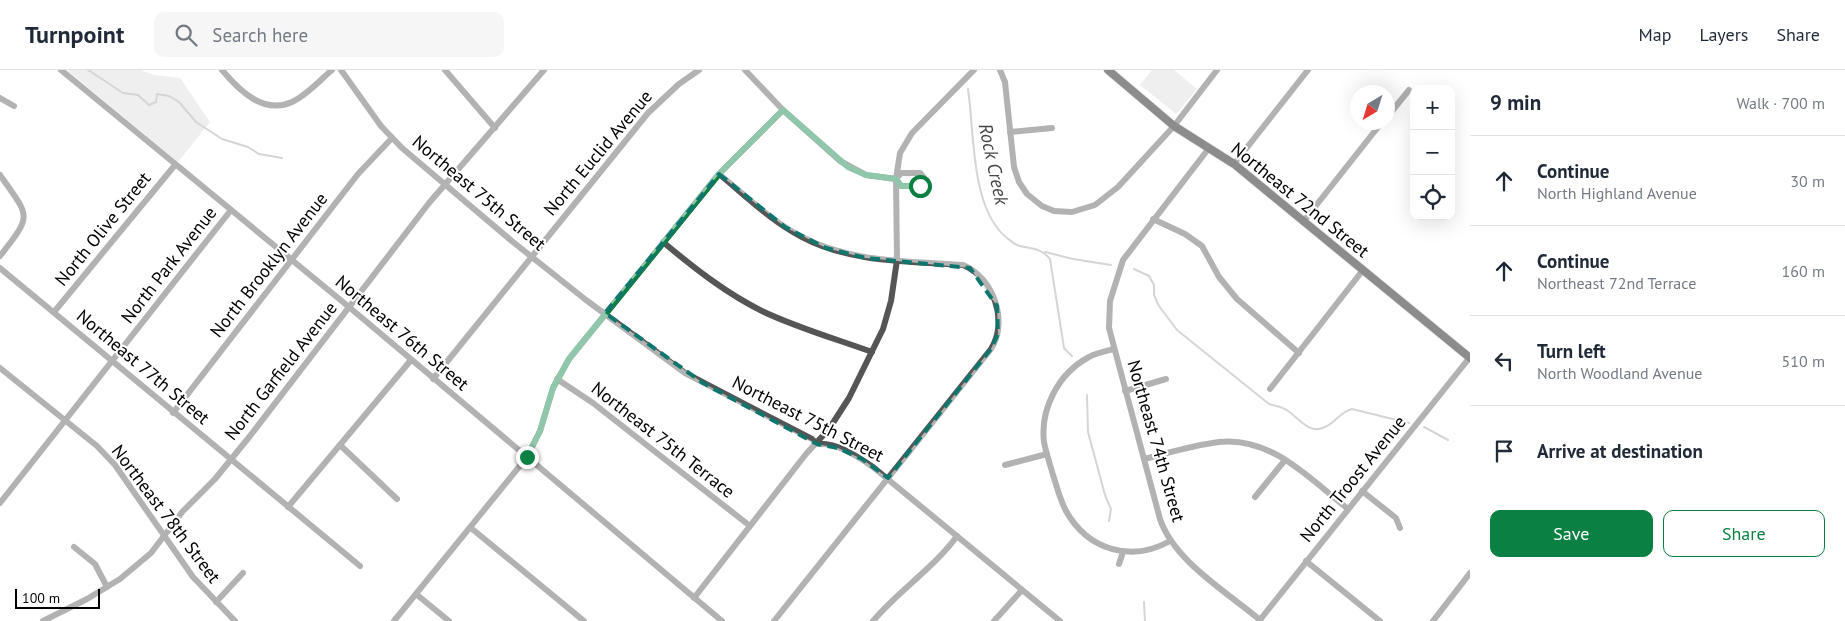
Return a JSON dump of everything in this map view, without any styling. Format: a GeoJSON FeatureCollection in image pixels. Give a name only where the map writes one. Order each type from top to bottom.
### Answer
{"type":"FeatureCollection","features":[{"type":"Feature","properties":{"kind":"main road","name":"Northeast 72nd Street"},"geometry":{"type":"LineString","coordinates":[[1108,70],[1174,126],[1234,164],[1470,357]]}},
{"type":"Feature","properties":{"kind":"street","name":"Northeast 76th Street"},"geometry":{"type":"LineString","coordinates":[[61,70],[349,307],[722,621]]}},
{"type":"Feature","properties":{"kind":"street"},"geometry":{"type":"LineString","coordinates":[[222,70],[256,102],[286,104],[299,98],[332,70]]}},
{"type":"Feature","properties":{"kind":"street","name":"Northeast 75th Street"},"geometry":{"type":"LineString","coordinates":[[341,70],[365,105],[392,138],[444,185],[605,314],[685,373],[812,439],[816,444],[824,443],[862,459],[888,478],[1060,621]]}},
{"type":"Feature","properties":{"kind":"street"},"geometry":{"type":"LineString","coordinates":[[445,70],[495,128]]}},
{"type":"Feature","properties":{"kind":"street","name":"North Garfield Avenue"},"geometry":{"type":"LineString","coordinates":[[43,621],[107,587],[134,569],[164,536],[192,500],[231,459],[444,185],[544,70]]}},
{"type":"Feature","properties":{"kind":"street","name":"North Euclid Avenue"},"geometry":{"type":"LineString","coordinates":[[433,379],[648,113],[679,84],[699,70]]}},
{"type":"Feature","properties":{"kind":"street"},"geometry":{"type":"LineString","coordinates":[[745,70],[783,110],[848,167],[866,175],[896,179]]}},
{"type":"Feature","properties":{"kind":"street"},"geometry":{"type":"LineString","coordinates":[[694,598],[839,414],[872,352],[888,315],[894,287],[897,260],[896,179],[900,153],[912,133],[974,70]]}},
{"type":"Feature","properties":{"kind":"street"},"geometry":{"type":"LineString","coordinates":[[1000,70],[1005,82],[1014,167],[1022,188],[1042,206],[1054,210],[1072,212],[1095,205],[1112,193],[1174,126],[1217,70]]}},
{"type":"Feature","properties":{"kind":"street"},"geometry":{"type":"LineString","coordinates":[[1234,164],[1308,70]]}},
{"type":"Feature","properties":{"kind":"street"},"geometry":{"type":"LineString","coordinates":[[1395,107],[1409,90]]}},
{"type":"Feature","properties":{"kind":"street"},"geometry":{"type":"LineString","coordinates":[[0,98],[14,106]]}},
{"type":"Feature","properties":{"kind":"street"},"geometry":{"type":"LineString","coordinates":[[394,621],[527,457],[540,431],[557,379],[569,359],[719,174],[783,110]]}},
{"type":"Feature","properties":{"kind":"street"},"geometry":{"type":"LineString","coordinates":[[1010,132],[1052,128]]}},
{"type":"Feature","properties":{"kind":"street"},"geometry":{"type":"LineString","coordinates":[[1303,222],[1376,130]]}},
{"type":"Feature","properties":{"kind":"street","name":"North Brooklyn Avenue"},"geometry":{"type":"LineString","coordinates":[[174,413],[358,174],[392,138]]}},
{"type":"Feature","properties":{"kind":"street","name":"Northeast 74th Street"},"geometry":{"type":"LineString","coordinates":[[1209,148],[1126,254],[1115,280],[1109,319],[1114,349],[1160,519],[1170,541],[1184,557],[1260,620]]}},
{"type":"Feature","properties":{"kind":"street","name":"North Olive Street"},"geometry":{"type":"LineString","coordinates":[[54,312],[175,165]]}},
{"type":"Feature","properties":{"kind":"street"},"geometry":{"type":"LineString","coordinates":[[719,174],[785,227],[813,242],[854,256],[963,265],[970,268],[981,278],[994,299],[999,319],[998,334],[991,349],[774,621]]}},
{"type":"Feature","properties":{"kind":"street"},"geometry":{"type":"LineString","coordinates":[[0,175],[22,206],[24,221],[23,227],[0,256]]}},
{"type":"Feature","properties":{"kind":"street","name":"North Park Avenue"},"geometry":{"type":"LineString","coordinates":[[0,503],[231,210]]}},
{"type":"Feature","properties":{"kind":"street"},"geometry":{"type":"LineString","coordinates":[[1153,219],[1186,234],[1202,246],[1219,277],[1237,299],[1299,353]]}},
{"type":"Feature","properties":{"kind":"street"},"geometry":{"type":"LineString","coordinates":[[663,242],[706,276],[756,308],[782,320],[872,352]]}},
{"type":"Feature","properties":{"kind":"street","name":"Northeast 77th Street"},"geometry":{"type":"LineString","coordinates":[[0,268],[360,566]]}},
{"type":"Feature","properties":{"kind":"street"},"geometry":{"type":"LineString","coordinates":[[1270,390],[1363,270]]}},
{"type":"Feature","properties":{"kind":"street"},"geometry":{"type":"LineString","coordinates":[[1114,349],[1092,355],[1083,360],[1066,376],[1051,396],[1046,407],[1044,426],[1047,454],[1062,502],[1070,517],[1082,531],[1097,542],[1123,552],[1144,551],[1170,541]]}},
{"type":"Feature","properties":{"kind":"street","name":"North Troost Avenue"},"geometry":{"type":"LineString","coordinates":[[1260,620],[1470,357]]}},
{"type":"Feature","properties":{"kind":"street"},"geometry":{"type":"LineString","coordinates":[[288,507],[411,360]]}},
{"type":"Feature","properties":{"kind":"street","name":"Northeast 78th Street"},"geometry":{"type":"LineString","coordinates":[[1,372],[65,420],[115,465],[132,486],[192,577],[235,621]]}},
{"type":"Feature","properties":{"kind":"street","name":"Northeast 75th Terrace"},"geometry":{"type":"LineString","coordinates":[[557,379],[593,403],[750,526]]}},
{"type":"Feature","properties":{"kind":"street"},"geometry":{"type":"LineString","coordinates":[[1125,391],[1166,379]]}},
{"type":"Feature","properties":{"kind":"street"},"geometry":{"type":"LineString","coordinates":[[1144,459],[1207,444],[1231,441],[1261,447],[1285,460],[1348,509]]}},
{"type":"Feature","properties":{"kind":"street"},"geometry":{"type":"LineString","coordinates":[[340,445],[397,499]]}},
{"type":"Feature","properties":{"kind":"street"},"geometry":{"type":"LineString","coordinates":[[1004,465],[1047,454]]}},
{"type":"Feature","properties":{"kind":"street"},"geometry":{"type":"LineString","coordinates":[[1256,498],[1285,460]]}},
{"type":"Feature","properties":{"kind":"street"},"geometry":{"type":"LineString","coordinates":[[1362,491],[1396,518],[1400,528]]}},
{"type":"Feature","properties":{"kind":"street"},"geometry":{"type":"LineString","coordinates":[[470,528],[584,621]]}},
{"type":"Feature","properties":{"kind":"street"},"geometry":{"type":"LineString","coordinates":[[873,621],[894,598],[937,560],[957,536]]}},
{"type":"Feature","properties":{"kind":"street"},"geometry":{"type":"LineString","coordinates":[[74,547],[95,564],[107,587]]}},
{"type":"Feature","properties":{"kind":"street"},"geometry":{"type":"LineString","coordinates":[[1118,564],[1123,552]]}},
{"type":"Feature","properties":{"kind":"street"},"geometry":{"type":"LineString","coordinates":[[1306,561],[1380,621]]}},
{"type":"Feature","properties":{"kind":"street","name":"Northeast 78th Street"},"geometry":{"type":"LineString","coordinates":[[216,602],[243,573]]}},
{"type":"Feature","properties":{"kind":"street"},"geometry":{"type":"LineString","coordinates":[[1433,621],[1470,573]]}},
{"type":"Feature","properties":{"kind":"street"},"geometry":{"type":"LineString","coordinates":[[994,621],[1022,590]]}},
{"type":"Feature","properties":{"kind":"street"},"geometry":{"type":"LineString","coordinates":[[416,594],[449,621]]}},
{"type":"Feature","properties":{"kind":"highlighted area"},"geometry":{"type":"Polygon","coordinates":[[[719,174],[785,227],[826,248],[866,258],[970,268],[997,306],[998,334],[991,349],[888,478],[862,459],[838,448],[817,444],[703,383],[605,313],[719,174]]]}},
{"type":"Feature","properties":{"kind":"shaded area"},"geometry":{"type":"Polygon","coordinates":[[[67,70],[140,70],[154,75],[180,78],[210,122],[178,162],[67,70]]]}},
{"type":"Feature","properties":{"kind":"shaded area"},"geometry":{"type":"Polygon","coordinates":[[[1152,70],[1174,70],[1197,89],[1176,114],[1140,85],[1152,70]]]}},
{"type":"Feature","properties":{"kind":"waterway"},"geometry":{"type":"LineString","coordinates":[[88,70],[123,93],[138,95],[149,105],[156,102],[157,94],[169,96],[179,102],[196,122],[222,139],[248,147],[259,154],[282,158]]}},
{"type":"Feature","properties":{"kind":"waterway","name":"Rock Creek"},"geometry":{"type":"LineString","coordinates":[[968,89],[975,162],[983,200],[990,216],[1005,237],[1017,245],[1040,251],[1050,259],[1064,348],[1072,356]]}},
{"type":"Feature","properties":{"kind":"waterway"},"geometry":{"type":"LineString","coordinates":[[1045,252],[1111,265]]}},
{"type":"Feature","properties":{"kind":"waterway"},"geometry":{"type":"LineString","coordinates":[[1134,269],[1149,276],[1154,285],[1154,295],[1159,306],[1177,330],[1269,404],[1286,410],[1309,428],[1319,429],[1325,427],[1344,412],[1352,409],[1409,423]]}},
{"type":"Feature","properties":{"kind":"waterway","name":"Rock Creek"},"geometry":{"type":"LineString","coordinates":[[1087,395],[1088,432],[1105,495],[1111,509],[1109,521]]}},
{"type":"Feature","properties":{"kind":"waterway"},"geometry":{"type":"LineString","coordinates":[[1424,427],[1448,440]]}},
{"type":"Feature","properties":{"kind":"waterway","name":"Rock Creek"},"geometry":{"type":"LineString","coordinates":[[1144,602],[1145,621]]}},
{"type":"Feature","properties":{"kind":"route"},"geometry":{"type":"LineString","coordinates":[[527,457],[540,431],[553,388],[560,372],[569,359],[719,174],[783,110],[832,155],[857,172],[876,177],[896,179],[901,186],[920,186]]}}]}
